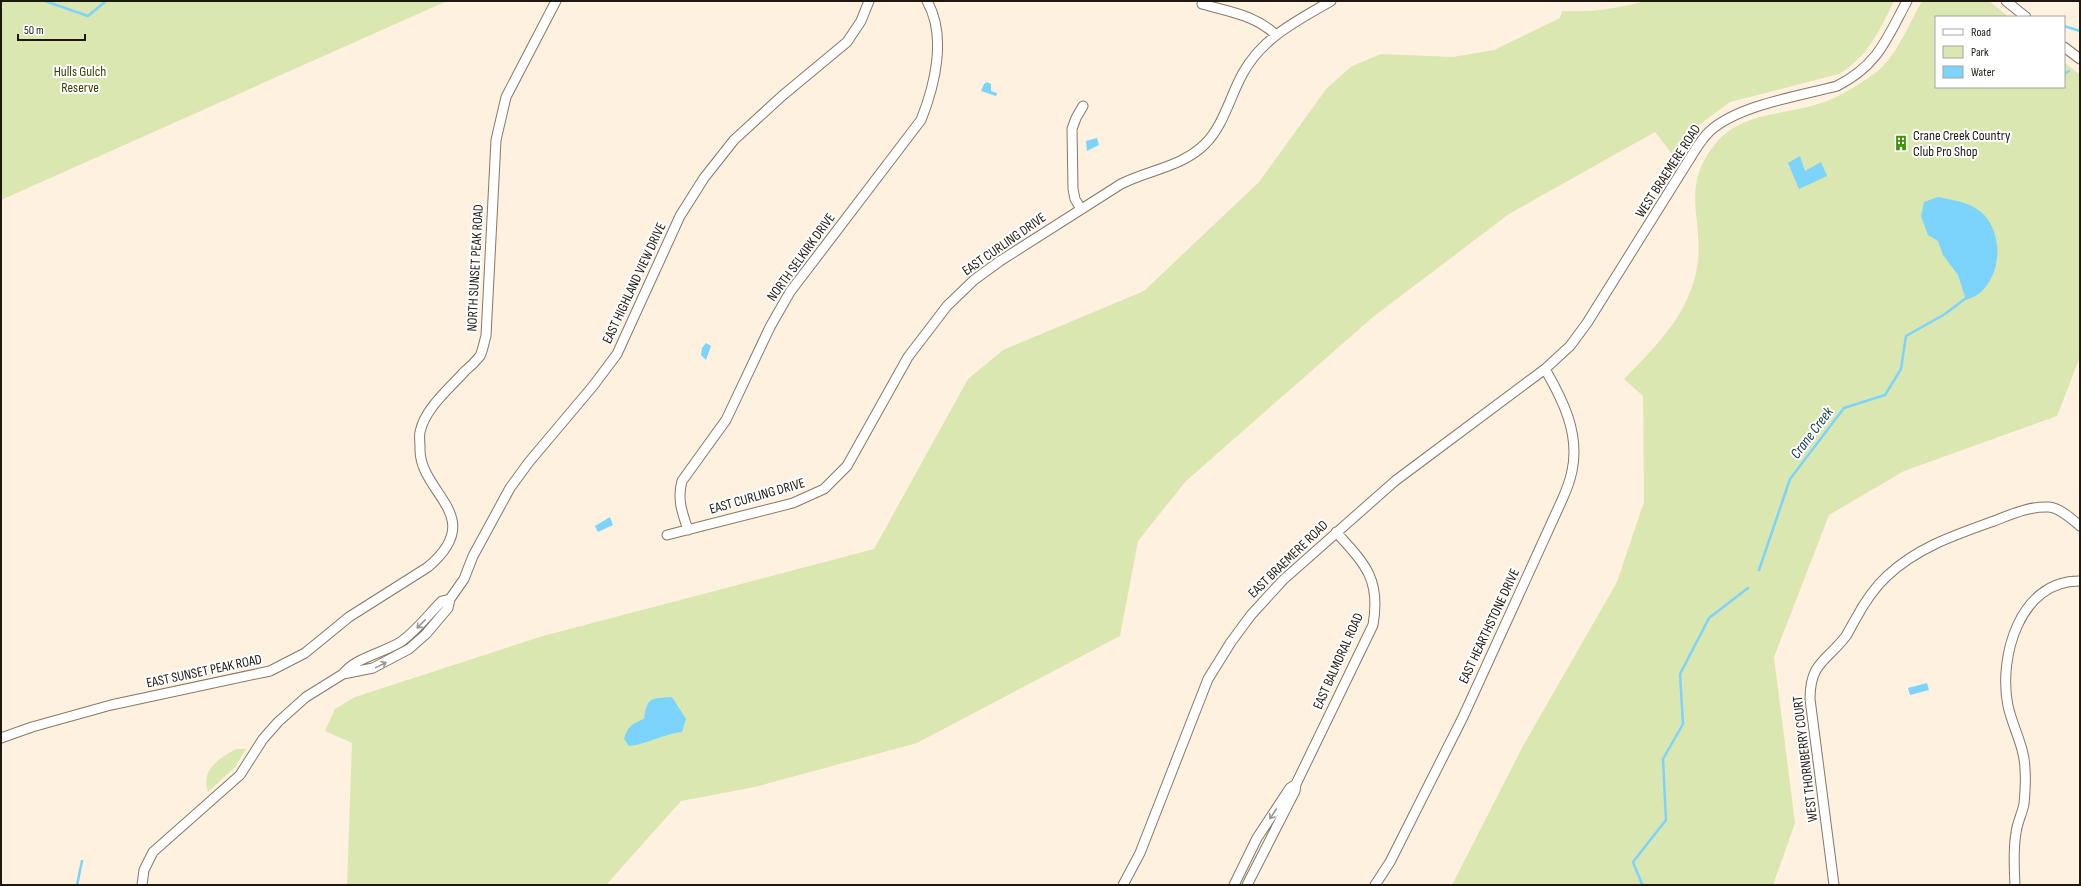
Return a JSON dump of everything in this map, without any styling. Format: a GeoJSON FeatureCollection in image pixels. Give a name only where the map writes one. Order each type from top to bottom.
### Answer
{"type":"FeatureCollection","features":[{"type":"Feature","properties":{"kind":"street","name":"NORTH SUNSET PEAK ROAD"},"geometry":{"type":"LineString","coordinates":[[448,544],[452,533],[452,521],[447,506],[427,474],[419,453],[420,431],[429,413],[480,356],[486,336],[488,272],[496,140],[506,96],[556,1]]}},
{"type":"Feature","properties":{"kind":"street","name":"EAST HIGHLAND VIEW DRIVE"},"geometry":{"type":"LineString","coordinates":[[142,885],[144,870],[154,852],[240,775],[263,739],[292,707],[343,674],[372,668],[409,649],[426,634],[448,608],[450,599],[464,579],[473,556],[510,488],[529,462],[594,386],[617,354],[680,216],[704,178],[734,140],[782,96],[848,42],[861,21],[869,1]]}},
{"type":"Feature","properties":{"kind":"street","name":"NORTH SELKIRK DRIVE"},"geometry":{"type":"LineString","coordinates":[[688,530],[679,502],[679,491],[682,481],[726,420],[770,327],[790,292],[922,120],[928,104],[938,42],[935,19],[928,1]]}},
{"type":"Feature","properties":{"kind":"street","name":"EAST CURLING DRIVE"},"geometry":{"type":"LineString","coordinates":[[668,535],[793,502],[824,489],[847,466],[908,357],[926,330],[947,306],[974,280],[1000,261],[1136,176],[1180,162],[1192,156],[1205,144],[1220,123],[1243,73],[1259,49],[1276,34],[1331,1]]}},
{"type":"Feature","properties":{"kind":"street","name":"WEST BRAEMERE ROAD"},"geometry":{"type":"LineString","coordinates":[[1545,369],[1570,346],[1587,323],[1692,155],[1709,132],[1721,122],[1745,111],[1837,86],[1849,80],[1875,58],[1907,1]]}},
{"type":"Feature","properties":{"kind":"street"},"geometry":{"type":"LineString","coordinates":[[2006,1],[2025,16]]}},
{"type":"Feature","properties":{"kind":"street"},"geometry":{"type":"LineString","coordinates":[[1202,4],[1253,18],[1276,34]]}},
{"type":"Feature","properties":{"kind":"street"},"geometry":{"type":"LineString","coordinates":[[2065,48],[2080,59]]}},
{"type":"Feature","properties":{"kind":"street"},"geometry":{"type":"LineString","coordinates":[[1081,209],[1075,199],[1073,189],[1072,129],[1083,106]]}},
{"type":"Feature","properties":{"kind":"street","name":"EAST BRAEMERE ROAD"},"geometry":{"type":"LineString","coordinates":[[1124,885],[1140,853],[1208,679],[1231,642],[1251,615],[1283,580],[1395,481],[1545,369]]}},
{"type":"Feature","properties":{"kind":"street","name":"EAST HEARTHSTONE DRIVE"},"geometry":{"type":"LineString","coordinates":[[1375,885],[1390,862],[1463,717],[1562,500],[1572,472],[1573,439],[1569,418],[1561,397],[1545,369]]}},
{"type":"Feature","properties":{"kind":"street","name":"WEST THORNBERRY COURT"},"geometry":{"type":"LineString","coordinates":[[1834,885],[1810,689],[1813,675],[1819,663],[1846,636],[1855,620],[1886,577],[1905,561],[1946,538],[2035,507],[2051,507],[2069,516],[2080,526]]}},
{"type":"Feature","properties":{"kind":"street","name":"EAST BALMORAL ROAD"},"geometry":{"type":"LineString","coordinates":[[1247,885],[1295,791],[1296,784],[1373,625],[1376,605],[1371,579],[1361,561],[1336,532]]}},
{"type":"Feature","properties":{"kind":"street","name":"EAST SUNSET PEAK ROAD"},"geometry":{"type":"LineString","coordinates":[[1,738],[32,727],[111,705],[270,671],[305,653],[349,617],[428,567],[440,557],[448,544]]}},
{"type":"Feature","properties":{"kind":"street"},"geometry":{"type":"LineString","coordinates":[[2015,885],[2014,848],[2016,832],[2024,804],[2026,770],[2022,748],[2008,706],[2006,662],[2014,635],[2022,617],[2032,601],[2046,590],[2067,580],[2080,581]]}},
{"type":"Feature","properties":{"kind":"street","name":"EAST BALMORAL ROAD"},"geometry":{"type":"LineString","coordinates":[[1234,885],[1257,838],[1290,788],[1296,784]]}},
{"type":"Feature","properties":{"kind":"green space","name":"Hulls Gulch Reserve"},"geometry":{"type":"Polygon","coordinates":[[[1,1],[447,1],[1,200],[1,1]]]}},
{"type":"Feature","properties":{"kind":"green space"},"geometry":{"type":"Polygon","coordinates":[[[1646,1],[1894,1],[1872,42],[1858,59],[1839,74],[1730,102],[1695,128],[1676,159],[1655,132],[1509,214],[1373,317],[1186,481],[1138,541],[1120,636],[917,743],[755,787],[681,801],[606,885],[347,885],[352,743],[325,731],[335,709],[355,697],[543,636],[874,549],[968,379],[1003,350],[1144,291],[1259,182],[1327,88],[1352,66],[1381,54],[1453,57],[1494,50],[1560,18],[1562,11],[1604,9],[1646,1]]]}},
{"type":"Feature","properties":{"kind":"green space"},"geometry":{"type":"Polygon","coordinates":[[[1922,1],[1989,1],[2008,16],[1935,16],[1935,88],[2065,88],[2065,63],[2080,75],[2080,357],[2057,416],[1904,471],[1829,515],[1774,657],[1795,823],[1773,885],[1452,885],[1523,746],[1617,582],[1644,502],[1643,396],[1624,379],[1658,344],[1668,331],[1677,318],[1691,289],[1696,273],[1698,255],[1695,192],[1698,176],[1704,160],[1716,143],[1739,125],[1753,119],[1813,106],[1827,101],[1865,80],[1883,66],[1895,51],[1922,1]]]}},
{"type":"Feature","properties":{"kind":"green space"},"geometry":{"type":"Polygon","coordinates":[[[236,749],[246,749],[235,767],[208,792],[206,784],[209,771],[217,761],[236,749]]]}},
{"type":"Feature","properties":{"kind":"water"},"geometry":{"type":"Polygon","coordinates":[[[987,82],[991,84],[991,91],[997,93],[996,96],[981,91],[984,84],[987,82]]]}},
{"type":"Feature","properties":{"kind":"water"},"geometry":{"type":"Polygon","coordinates":[[[1097,138],[1099,145],[1087,151],[1086,141],[1097,138]]]}},
{"type":"Feature","properties":{"kind":"water"},"geometry":{"type":"Polygon","coordinates":[[[1800,156],[1805,171],[1821,162],[1827,176],[1799,189],[1788,163],[1800,156]]]}},
{"type":"Feature","properties":{"kind":"water"},"geometry":{"type":"Polygon","coordinates":[[[1938,197],[1951,199],[1976,208],[1986,217],[1995,235],[1997,256],[1996,266],[1992,276],[1980,293],[1966,300],[1958,275],[1943,255],[1938,241],[1928,235],[1921,216],[1924,202],[1938,197]]]}},
{"type":"Feature","properties":{"kind":"water"},"geometry":{"type":"Polygon","coordinates":[[[706,343],[711,346],[706,360],[701,355],[702,348],[706,343]]]}},
{"type":"Feature","properties":{"kind":"water"},"geometry":{"type":"Polygon","coordinates":[[[610,517],[613,525],[598,532],[595,526],[610,517]]]}},
{"type":"Feature","properties":{"kind":"water"},"geometry":{"type":"Polygon","coordinates":[[[1927,683],[1929,690],[1910,695],[1908,688],[1927,683]]]}},
{"type":"Feature","properties":{"kind":"water"},"geometry":{"type":"Polygon","coordinates":[[[672,697],[686,719],[682,732],[629,746],[624,739],[625,735],[631,726],[644,719],[649,702],[655,699],[672,697]]]}},
{"type":"Feature","properties":{"kind":"waterway"},"geometry":{"type":"LineString","coordinates":[[45,1],[88,16],[106,1]]}},
{"type":"Feature","properties":{"kind":"waterway"},"geometry":{"type":"LineString","coordinates":[[2065,26],[2080,31]]}},
{"type":"Feature","properties":{"kind":"waterway","name":"Crane Creek"},"geometry":{"type":"LineString","coordinates":[[2065,73],[2069,71]]}},
{"type":"Feature","properties":{"kind":"waterway","name":"Crane Creek"},"geometry":{"type":"LineString","coordinates":[[1759,570],[1790,479],[1844,408],[1885,395],[1901,369],[1906,336],[1945,314],[1966,298]]}},
{"type":"Feature","properties":{"kind":"waterway","name":"Crane Creek"},"geometry":{"type":"LineString","coordinates":[[1640,885],[1642,884],[1633,862],[1666,820],[1663,759],[1683,724],[1680,674],[1709,618],[1748,588]]}},
{"type":"Feature","properties":{"kind":"waterway"},"geometry":{"type":"LineString","coordinates":[[77,885],[82,861]]}},
{"type":"Feature","properties":{"kind":"place","name":"Crane Creek Country Club Pro Shop"},"geometry":{"type":"Point","coordinates":[1901,143]}}]}
